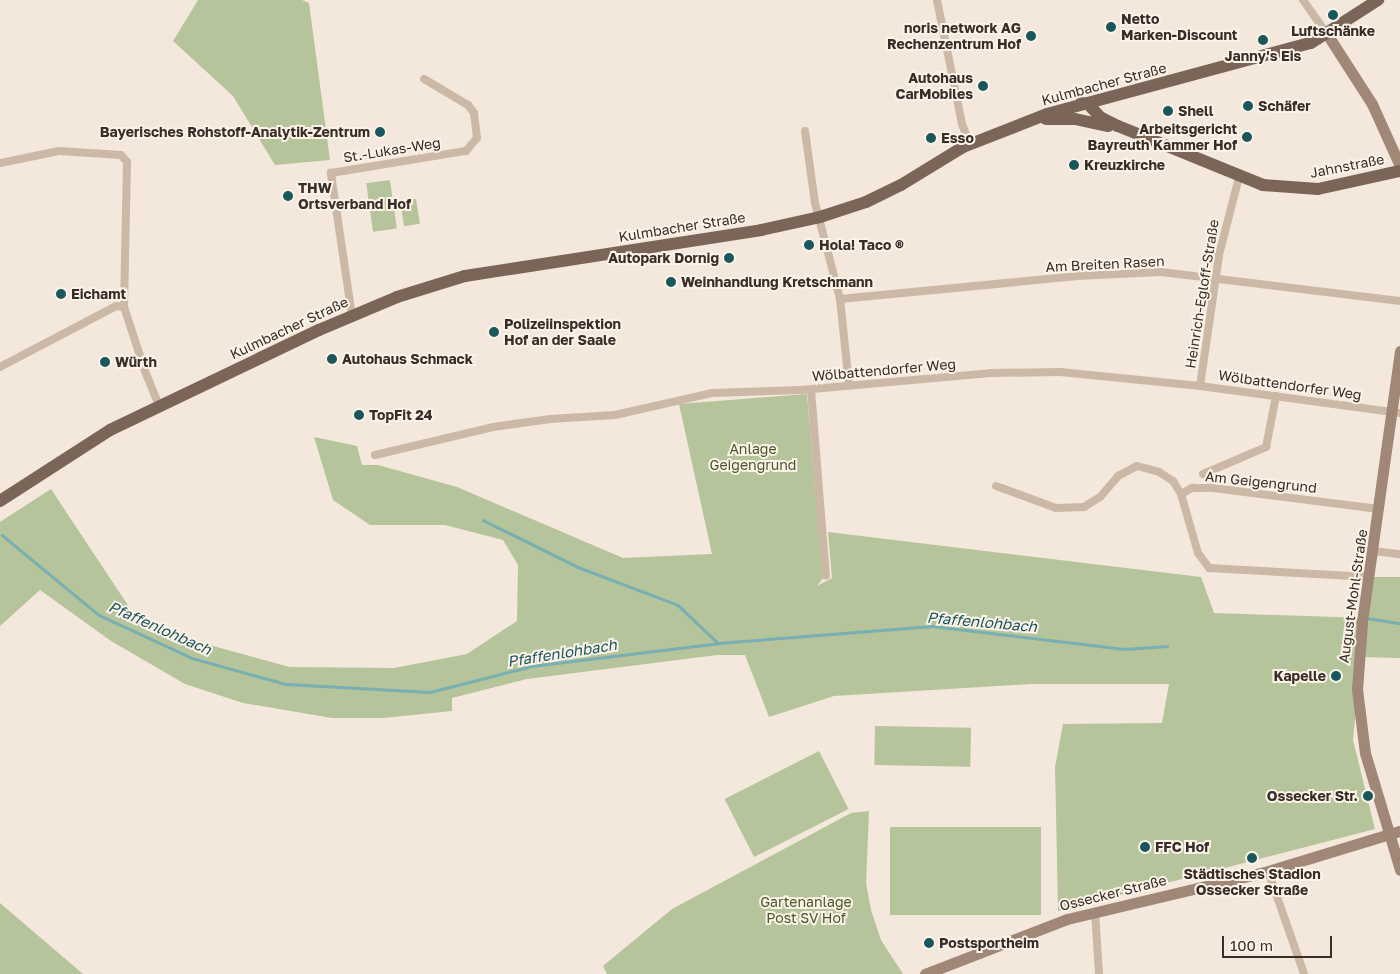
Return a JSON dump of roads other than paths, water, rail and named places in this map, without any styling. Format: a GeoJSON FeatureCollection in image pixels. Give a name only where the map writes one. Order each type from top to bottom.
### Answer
{"type":"FeatureCollection","features":[{"type":"Feature","properties":{"kind":"main road","name":"Kulmbacher Straße"},"geometry":{"type":"LineString","coordinates":[[0,501],[87,443],[160,405],[352,316],[414,291],[465,276],[761,230],[820,216],[866,202],[901,185],[970,145],[1081,103],[1303,46],[1327,34],[1378,0]]}},
{"type":"Feature","properties":{"kind":"main road"},"geometry":{"type":"LineString","coordinates":[[1327,34],[1372,104],[1400,166]]}},
{"type":"Feature","properties":{"kind":"main road","name":"Jahnstraße"},"geometry":{"type":"LineString","coordinates":[[1081,103],[1088,104],[1107,121],[1238,178],[1300,190],[1348,184],[1400,171]]}},
{"type":"Feature","properties":{"kind":"main road"},"geometry":{"type":"LineString","coordinates":[[1030,121],[1084,120],[1144,136]]}},
{"type":"Feature","properties":{"kind":"main road","name":"August-Mohl-Straße"},"geometry":{"type":"LineString","coordinates":[[1400,351],[1396,412],[1363,617],[1357,708],[1365,753],[1394,833],[1400,870]]}},
{"type":"Feature","properties":{"kind":"main road","name":"Ossecker Straße"},"geometry":{"type":"LineString","coordinates":[[925,974],[1027,933],[1096,912],[1268,871],[1394,833]]}},
{"type":"Feature","properties":{"kind":"street"},"geometry":{"type":"LineString","coordinates":[[937,0],[962,124],[970,145]]}},
{"type":"Feature","properties":{"kind":"street"},"geometry":{"type":"LineString","coordinates":[[1302,0],[1327,34]]}},
{"type":"Feature","properties":{"kind":"street","name":"St.-Lukas-Weg"},"geometry":{"type":"LineString","coordinates":[[352,316],[331,172],[466,151],[477,138],[474,113],[468,105],[424,79]]}},
{"type":"Feature","properties":{"kind":"street"},"geometry":{"type":"LineString","coordinates":[[805,131],[820,216],[840,299],[848,385]]}},
{"type":"Feature","properties":{"kind":"street"},"geometry":{"type":"LineString","coordinates":[[0,163],[20,157],[59,151],[121,155],[127,162],[124,307],[145,371],[160,405]]}},
{"type":"Feature","properties":{"kind":"street","name":"Heinrich-Egloff-Straße"},"geometry":{"type":"LineString","coordinates":[[1200,386],[1226,219],[1238,178]]}},
{"type":"Feature","properties":{"kind":"street","name":"Am Breiten Rasen"},"geometry":{"type":"LineString","coordinates":[[840,299],[1106,274],[1161,272],[1400,301]]}},
{"type":"Feature","properties":{"kind":"street"},"geometry":{"type":"LineString","coordinates":[[0,367],[116,306],[124,307]]}},
{"type":"Feature","properties":{"kind":"street","name":"Wölbattendorfer Weg"},"geometry":{"type":"LineString","coordinates":[[375,455],[493,427],[550,419],[615,416],[712,393],[810,390],[990,373],[1060,372],[1200,386],[1396,412]]}},
{"type":"Feature","properties":{"kind":"street"},"geometry":{"type":"LineString","coordinates":[[810,390],[826,575]]}},
{"type":"Feature","properties":{"kind":"street","name":"Am Geigengrund"},"geometry":{"type":"LineString","coordinates":[[1203,474],[1266,447],[1276,396]]}},
{"type":"Feature","properties":{"kind":"street"},"geometry":{"type":"LineString","coordinates":[[996,486],[1056,508],[1084,507],[1100,497],[1118,476],[1137,466],[1159,472],[1173,481],[1181,494],[1206,571]]}},
{"type":"Feature","properties":{"kind":"street","name":"Am Geigengrund"},"geometry":{"type":"LineString","coordinates":[[1181,494],[1192,488],[1213,488],[1379,509]]}},
{"type":"Feature","properties":{"kind":"street"},"geometry":{"type":"LineString","coordinates":[[1374,551],[1400,554]]}},
{"type":"Feature","properties":{"kind":"street"},"geometry":{"type":"LineString","coordinates":[[1202,561],[1209,568],[1223,571],[1369,577]]}},
{"type":"Feature","properties":{"kind":"street"},"geometry":{"type":"LineString","coordinates":[[1268,871],[1304,974]]}},
{"type":"Feature","properties":{"kind":"street"},"geometry":{"type":"LineString","coordinates":[[1096,912],[1100,974]]}},
{"type":"Feature","properties":{"kind":"waterway"},"geometry":{"type":"LineString","coordinates":[[483,520],[578,567],[678,605],[718,643]]}},
{"type":"Feature","properties":{"kind":"waterway","name":"Pfaffenlohbach"},"geometry":{"type":"LineString","coordinates":[[2,535],[99,615],[192,658],[286,684],[430,692],[532,666],[718,643],[932,626],[1124,649],[1167,646]]}},
{"type":"Feature","properties":{"kind":"waterway","name":"Pfaffenlohbach"},"geometry":{"type":"LineString","coordinates":[[1367,618],[1400,623]]}},
{"type":"Feature","properties":{"kind":"place","name":"Luftschänke"},"geometry":{"type":"Point","coordinates":[1333,15]}},
{"type":"Feature","properties":{"kind":"place","name":"Netto Marken-Discount"},"geometry":{"type":"Point","coordinates":[1111,27]}},
{"type":"Feature","properties":{"kind":"place","name":"noris network AG Rechenzentrum Hof"},"geometry":{"type":"Point","coordinates":[1031,36]}},
{"type":"Feature","properties":{"kind":"place","name":"Janny's Eis"},"geometry":{"type":"Point","coordinates":[1263,40]}},
{"type":"Feature","properties":{"kind":"place","name":"Autohaus CarMobiles"},"geometry":{"type":"Point","coordinates":[983,86]}},
{"type":"Feature","properties":{"kind":"place","name":"Schäfer"},"geometry":{"type":"Point","coordinates":[1248,106]}},
{"type":"Feature","properties":{"kind":"place","name":"Shell"},"geometry":{"type":"Point","coordinates":[1168,111]}},
{"type":"Feature","properties":{"kind":"place","name":"Bayerisches Rohstoff-Analytik-Zentrum"},"geometry":{"type":"Point","coordinates":[380,132]}},
{"type":"Feature","properties":{"kind":"place","name":"Arbeitsgericht Bayreuth Kammer Hof"},"geometry":{"type":"Point","coordinates":[1247,137]}},
{"type":"Feature","properties":{"kind":"place","name":"Esso"},"geometry":{"type":"Point","coordinates":[931,138]}},
{"type":"Feature","properties":{"kind":"place","name":"Kreuzkirche"},"geometry":{"type":"Point","coordinates":[1074,165]}},
{"type":"Feature","properties":{"kind":"place","name":"THW Ortsverband Hof"},"geometry":{"type":"Point","coordinates":[288,196]}},
{"type":"Feature","properties":{"kind":"place","name":"Hola! Taco ®"},"geometry":{"type":"Point","coordinates":[809,245]}},
{"type":"Feature","properties":{"kind":"place","name":"Autopark Dornig"},"geometry":{"type":"Point","coordinates":[729,258]}},
{"type":"Feature","properties":{"kind":"place","name":"Weinhandlung Kretschmann"},"geometry":{"type":"Point","coordinates":[671,282]}},
{"type":"Feature","properties":{"kind":"place","name":"Eichamt"},"geometry":{"type":"Point","coordinates":[61,294]}},
{"type":"Feature","properties":{"kind":"place","name":"Polizeiinspektion Hof an der Saale"},"geometry":{"type":"Point","coordinates":[494,332]}},
{"type":"Feature","properties":{"kind":"place","name":"Autohaus Schmack"},"geometry":{"type":"Point","coordinates":[332,359]}},
{"type":"Feature","properties":{"kind":"place","name":"Würth"},"geometry":{"type":"Point","coordinates":[105,362]}},
{"type":"Feature","properties":{"kind":"place","name":"TopFit 24"},"geometry":{"type":"Point","coordinates":[359,415]}},
{"type":"Feature","properties":{"kind":"place","name":"Kapelle"},"geometry":{"type":"Point","coordinates":[1336,676]}},
{"type":"Feature","properties":{"kind":"place","name":"Ossecker Str."},"geometry":{"type":"Point","coordinates":[1368,796]}},
{"type":"Feature","properties":{"kind":"place","name":"FFC Hof"},"geometry":{"type":"Point","coordinates":[1145,847]}},
{"type":"Feature","properties":{"kind":"place","name":"Städtisches Stadion Ossecker Straße"},"geometry":{"type":"Point","coordinates":[1252,858]}},
{"type":"Feature","properties":{"kind":"place","name":"Postsportheim"},"geometry":{"type":"Point","coordinates":[929,943]}},
{"type":"Feature","properties":{"kind":"park label","name":"Anlage Geigengrund"},"geometry":{"type":"Point","coordinates":[753,458]}},
{"type":"Feature","properties":{"kind":"park label","name":"Gartenanlage Post SV Hof"},"geometry":{"type":"Point","coordinates":[806,910]}}]}
